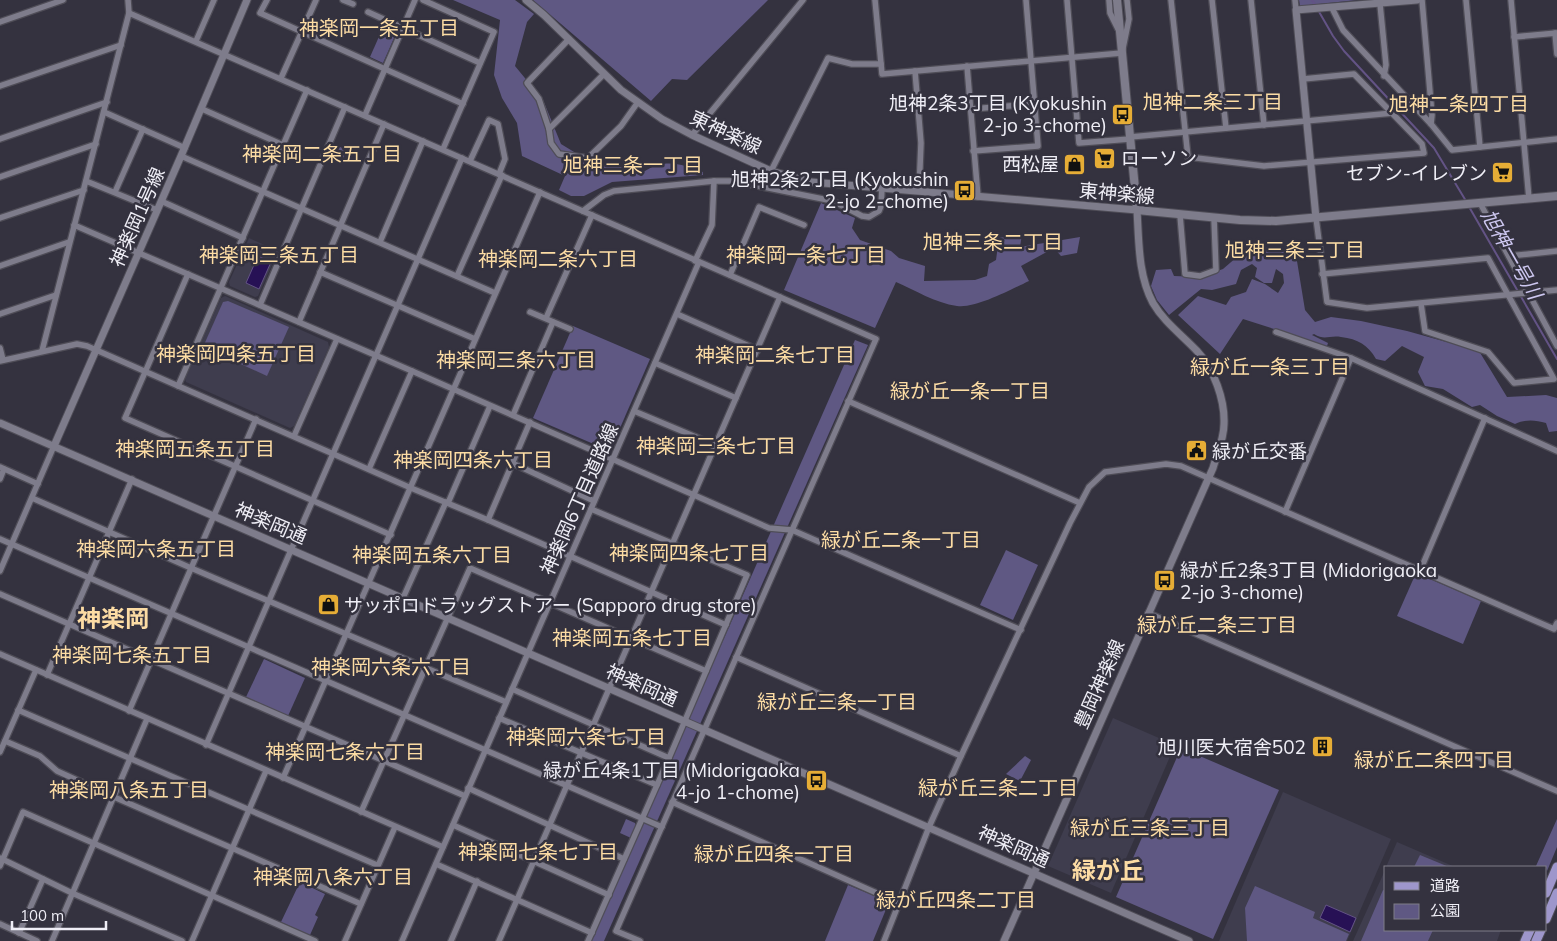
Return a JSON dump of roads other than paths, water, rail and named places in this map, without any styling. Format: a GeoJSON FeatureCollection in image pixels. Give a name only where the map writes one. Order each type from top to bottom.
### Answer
{"type":"FeatureCollection","features":[{"type":"Feature","properties":{"kind":"main road","name":"豊岡神楽線"},"geometry":{"type":"LineString","coordinates":[[1117,0],[1137,210]]}},
{"type":"Feature","properties":{"kind":"main road"},"geometry":{"type":"LineString","coordinates":[[1476,203],[1557,196]]}},
{"type":"Feature","properties":{"kind":"main road","name":"東神楽線"},"geometry":{"type":"LineString","coordinates":[[1137,210],[1214,218],[1276,221],[1476,203]]}},
{"type":"Feature","properties":{"kind":"main road"},"geometry":{"type":"LineString","coordinates":[[1547,890],[1557,867]]}},
{"type":"Feature","properties":{"kind":"main road"},"geometry":{"type":"LineString","coordinates":[[1547,916],[1556,894]]}},
{"type":"Feature","properties":{"kind":"street"},"geometry":{"type":"LineString","coordinates":[[0,22],[64,0]]}},
{"type":"Feature","properties":{"kind":"street"},"geometry":{"type":"LineString","coordinates":[[42,351],[129,13],[128,0]]}},
{"type":"Feature","properties":{"kind":"street"},"geometry":{"type":"LineString","coordinates":[[196,41],[214,0]]}},
{"type":"Feature","properties":{"kind":"street","name":"神楽岡1号線"},"geometry":{"type":"LineString","coordinates":[[54,446],[202,109],[247,0]]}},
{"type":"Feature","properties":{"kind":"street"},"geometry":{"type":"LineString","coordinates":[[267,0],[260,13],[463,104]]}},
{"type":"Feature","properties":{"kind":"street"},"geometry":{"type":"LineString","coordinates":[[281,78],[316,0]]}},
{"type":"Feature","properties":{"kind":"street"},"geometry":{"type":"LineString","coordinates":[[343,0],[353,4]]}},
{"type":"Feature","properties":{"kind":"street"},"geometry":{"type":"LineString","coordinates":[[364,115],[414,0]]}},
{"type":"Feature","properties":{"kind":"street"},"geometry":{"type":"LineString","coordinates":[[423,0],[494,32],[443,149]]}},
{"type":"Feature","properties":{"kind":"street","name":"東神楽線"},"geometry":{"type":"LineString","coordinates":[[526,0],[604,74],[662,119],[692,135],[771,171],[811,182],[1137,210]]}},
{"type":"Feature","properties":{"kind":"street"},"geometry":{"type":"LineString","coordinates":[[692,135],[803,0]]}},
{"type":"Feature","properties":{"kind":"street"},"geometry":{"type":"LineString","coordinates":[[875,0],[882,74],[1122,53],[1129,19],[1127,0]]}},
{"type":"Feature","properties":{"kind":"street"},"geometry":{"type":"LineString","coordinates":[[973,151],[1038,146],[1026,0]]}},
{"type":"Feature","properties":{"kind":"street"},"geometry":{"type":"LineString","coordinates":[[1067,0],[1079,144],[1226,128],[1393,114]]}},
{"type":"Feature","properties":{"kind":"street"},"geometry":{"type":"LineString","coordinates":[[1109,0],[1110,13],[1120,32]]}},
{"type":"Feature","properties":{"kind":"street"},"geometry":{"type":"LineString","coordinates":[[1171,0],[1188,157],[1264,166],[1424,152],[1422,144],[1354,74],[1303,79]]}},
{"type":"Feature","properties":{"kind":"street"},"geometry":{"type":"LineString","coordinates":[[1212,0],[1226,128]]}},
{"type":"Feature","properties":{"kind":"street"},"geometry":{"type":"LineString","coordinates":[[1251,0],[1264,125]]}},
{"type":"Feature","properties":{"kind":"street"},"geometry":{"type":"LineString","coordinates":[[1295,0],[1310,162],[1322,274],[1327,302],[1367,308],[1557,290]]}},
{"type":"Feature","properties":{"kind":"street"},"geometry":{"type":"LineString","coordinates":[[1296,10],[1417,0]]}},
{"type":"Feature","properties":{"kind":"street"},"geometry":{"type":"LineString","coordinates":[[1422,0],[1432,114],[1431,124]]}},
{"type":"Feature","properties":{"kind":"street"},"geometry":{"type":"LineString","coordinates":[[1466,0],[1480,147]]}},
{"type":"Feature","properties":{"kind":"street"},"geometry":{"type":"LineString","coordinates":[[1511,0],[1529,199]]}},
{"type":"Feature","properties":{"kind":"street"},"geometry":{"type":"LineString","coordinates":[[1380,4],[1386,65],[1384,76]]}},
{"type":"Feature","properties":{"kind":"street"},"geometry":{"type":"LineString","coordinates":[[1328,8],[1343,30],[1384,76],[1431,124],[1452,150],[1557,139]]}},
{"type":"Feature","properties":{"kind":"street"},"geometry":{"type":"LineString","coordinates":[[368,12],[480,63]]}},
{"type":"Feature","properties":{"kind":"street"},"geometry":{"type":"LineString","coordinates":[[129,13],[876,339],[616,931],[640,941]]}},
{"type":"Feature","properties":{"kind":"street"},"geometry":{"type":"LineString","coordinates":[[1514,37],[1556,33],[1557,54]]}},
{"type":"Feature","properties":{"kind":"street"},"geometry":{"type":"LineString","coordinates":[[569,39],[526,83],[539,99],[549,129],[551,143],[559,154],[588,158],[621,126],[638,102]]}},
{"type":"Feature","properties":{"kind":"street"},"geometry":{"type":"LineString","coordinates":[[0,86],[121,45]]}},
{"type":"Feature","properties":{"kind":"street"},"geometry":{"type":"LineString","coordinates":[[771,171],[828,58],[852,64],[881,64]]}},
{"type":"Feature","properties":{"kind":"street"},"geometry":{"type":"LineString","coordinates":[[967,66],[978,197]]}},
{"type":"Feature","properties":{"kind":"street"},"geometry":{"type":"LineString","coordinates":[[915,70],[922,144],[919,191]]}},
{"type":"Feature","properties":{"kind":"street"},"geometry":{"type":"LineString","coordinates":[[549,129],[604,74]]}},
{"type":"Feature","properties":{"kind":"street"},"geometry":{"type":"LineString","coordinates":[[178,386],[307,90]]}},
{"type":"Feature","properties":{"kind":"street"},"geometry":{"type":"LineString","coordinates":[[0,139],[107,102]]}},
{"type":"Feature","properties":{"kind":"street"},"geometry":{"type":"LineString","coordinates":[[971,109],[1035,104]]}},
{"type":"Feature","properties":{"kind":"street"},"geometry":{"type":"LineString","coordinates":[[260,305],[345,107]]}},
{"type":"Feature","properties":{"kind":"street"},"geometry":{"type":"LineString","coordinates":[[202,109],[283,145]]}},
{"type":"Feature","properties":{"kind":"street"},"geometry":{"type":"LineString","coordinates":[[104,112],[185,148]]}},
{"type":"Feature","properties":{"kind":"street"},"geometry":{"type":"LineString","coordinates":[[457,276],[505,159],[498,124],[489,120],[470,161]]}},
{"type":"Feature","properties":{"kind":"street"},"geometry":{"type":"LineString","coordinates":[[298,322],[384,124]]}},
{"type":"Feature","properties":{"kind":"street"},"geometry":{"type":"LineString","coordinates":[[115,192],[143,129]]}},
{"type":"Feature","properties":{"kind":"street"},"geometry":{"type":"LineString","coordinates":[[380,242],[423,141]]}},
{"type":"Feature","properties":{"kind":"street"},"geometry":{"type":"LineString","coordinates":[[0,178],[96,144]]}},
{"type":"Feature","properties":{"kind":"street"},"geometry":{"type":"LineString","coordinates":[[181,156],[495,293]]}},
{"type":"Feature","properties":{"kind":"street"},"geometry":{"type":"LineString","coordinates":[[206,745],[462,158]]}},
{"type":"Feature","properties":{"kind":"street"},"geometry":{"type":"LineString","coordinates":[[86,181],[157,210]]}},
{"type":"Feature","properties":{"kind":"street"},"geometry":{"type":"LineString","coordinates":[[583,211],[604,195],[614,191],[714,181],[733,181],[819,198],[833,202],[862,216],[869,217],[878,211],[881,206],[882,188]]}},
{"type":"Feature","properties":{"kind":"street","name":"神楽岡6丁目道路線"},"geometry":{"type":"LineString","coordinates":[[402,941],[677,314],[712,225],[714,181]]}},
{"type":"Feature","properties":{"kind":"street"},"geometry":{"type":"LineString","coordinates":[[0,218],[84,190]]}},
{"type":"Feature","properties":{"kind":"street"},"geometry":{"type":"LineString","coordinates":[[283,778],[540,192]]}},
{"type":"Feature","properties":{"kind":"street"},"geometry":{"type":"LineString","coordinates":[[161,201],[243,238]]}},
{"type":"Feature","properties":{"kind":"street"},"geometry":{"type":"LineString","coordinates":[[1476,203],[1509,256],[1526,293],[1554,334],[1557,346]]}},
{"type":"Feature","properties":{"kind":"street"},"geometry":{"type":"LineString","coordinates":[[730,275],[759,207],[804,224]]}},
{"type":"Feature","properties":{"kind":"street","name":"豊岡神楽線"},"geometry":{"type":"LineString","coordinates":[[1004,941],[1208,478],[1221,443],[1224,425],[1220,394],[1210,368],[1198,352],[1166,321],[1154,304],[1144,282],[1137,210]]}},
{"type":"Feature","properties":{"kind":"street"},"geometry":{"type":"LineString","coordinates":[[546,318],[592,215]]}},
{"type":"Feature","properties":{"kind":"street"},"geometry":{"type":"LineString","coordinates":[[1180,215],[1185,274],[1200,276],[1216,270],[1214,218]]}},
{"type":"Feature","properties":{"kind":"street"},"geometry":{"type":"LineString","coordinates":[[74,225],[530,422],[769,528],[792,530],[1020,630]]}},
{"type":"Feature","properties":{"kind":"street"},"geometry":{"type":"LineString","coordinates":[[0,266],[69,242]]}},
{"type":"Feature","properties":{"kind":"street"},"geometry":{"type":"LineString","coordinates":[[1509,256],[1557,251]]}},
{"type":"Feature","properties":{"kind":"street"},"geometry":{"type":"LineString","coordinates":[[1322,274],[1488,258],[1511,295],[1554,379],[1514,383],[1488,352],[1425,331],[1421,304]]}},
{"type":"Feature","properties":{"kind":"street"},"geometry":{"type":"LineString","coordinates":[[320,272],[476,339]]}},
{"type":"Feature","properties":{"kind":"street"},"geometry":{"type":"LineString","coordinates":[[188,274],[125,418],[391,534]]}},
{"type":"Feature","properties":{"kind":"street"},"geometry":{"type":"LineString","coordinates":[[0,314],[56,295]]}},
{"type":"Feature","properties":{"kind":"street"},"geometry":{"type":"LineString","coordinates":[[500,941],[780,297]]}},
{"type":"Feature","properties":{"kind":"street"},"geometry":{"type":"LineString","coordinates":[[530,312],[570,329]]}},
{"type":"Feature","properties":{"kind":"street"},"geometry":{"type":"LineString","coordinates":[[677,314],[758,350]]}},
{"type":"Feature","properties":{"kind":"street"},"geometry":{"type":"LineString","coordinates":[[513,415],[553,322]]}},
{"type":"Feature","properties":{"kind":"street"},"geometry":{"type":"LineString","coordinates":[[1276,332],[1352,358],[1557,451]]}},
{"type":"Feature","properties":{"kind":"street"},"geometry":{"type":"LineString","coordinates":[[294,436],[337,339]]}},
{"type":"Feature","properties":{"kind":"street"},"geometry":{"type":"LineString","coordinates":[[0,348],[1,361],[82,344],[726,625]]}},
{"type":"Feature","properties":{"kind":"street"},"geometry":{"type":"LineString","coordinates":[[1285,512],[1352,358]]}},
{"type":"Feature","properties":{"kind":"street"},"geometry":{"type":"LineString","coordinates":[[655,363],[736,398]]}},
{"type":"Feature","properties":{"kind":"street"},"geometry":{"type":"LineString","coordinates":[[369,469],[412,371]]}},
{"type":"Feature","properties":{"kind":"street"},"geometry":{"type":"LineString","coordinates":[[848,402],[1080,503]]}},
{"type":"Feature","properties":{"kind":"street"},"geometry":{"type":"LineString","coordinates":[[403,598],[490,406]]}},
{"type":"Feature","properties":{"kind":"street"},"geometry":{"type":"LineString","coordinates":[[634,411],[715,446]]}},
{"type":"Feature","properties":{"kind":"street"},"geometry":{"type":"LineString","coordinates":[[1420,571],[1485,418]]}},
{"type":"Feature","properties":{"kind":"street"},"geometry":{"type":"LineString","coordinates":[[129,711],[256,419]]}},
{"type":"Feature","properties":{"kind":"street"},"geometry":{"type":"LineString","coordinates":[[488,520],[530,422]]}},
{"type":"Feature","properties":{"kind":"street","name":"神楽岡通"},"geometry":{"type":"LineString","coordinates":[[0,423],[1189,941]]}},
{"type":"Feature","properties":{"kind":"street"},"geometry":{"type":"LineString","coordinates":[[0,571],[54,446]]}},
{"type":"Feature","properties":{"kind":"street"},"geometry":{"type":"LineString","coordinates":[[512,463],[594,501]]}},
{"type":"Feature","properties":{"kind":"street"},"geometry":{"type":"LineString","coordinates":[[886,940],[929,827],[961,756],[1080,503],[1089,486],[1105,472],[1166,464],[1181,466],[1554,629],[1557,623]]}},
{"type":"Feature","properties":{"kind":"street"},"geometry":{"type":"LineString","coordinates":[[0,479],[2,468],[38,484]]}},
{"type":"Feature","properties":{"kind":"street"},"geometry":{"type":"LineString","coordinates":[[47,675],[132,479]]}},
{"type":"Feature","properties":{"kind":"street"},"geometry":{"type":"LineString","coordinates":[[32,498],[506,702]]}},
{"type":"Feature","properties":{"kind":"street"},"geometry":{"type":"LineString","coordinates":[[588,941],[670,758],[747,575],[673,542],[591,509]]}},
{"type":"Feature","properties":{"kind":"street"},"geometry":{"type":"LineString","coordinates":[[0,539],[662,827]]}},
{"type":"Feature","properties":{"kind":"street"},"geometry":{"type":"LineString","coordinates":[[361,812],[424,667],[470,568],[706,671]]}},
{"type":"Feature","properties":{"kind":"street"},"geometry":{"type":"LineString","coordinates":[[0,594],[465,796]]}},
{"type":"Feature","properties":{"kind":"street"},"geometry":{"type":"LineString","coordinates":[[1148,613],[1557,791]]}},
{"type":"Feature","properties":{"kind":"street"},"geometry":{"type":"LineString","coordinates":[[0,654],[443,847]]}},
{"type":"Feature","properties":{"kind":"street"},"geometry":{"type":"LineString","coordinates":[[736,657],[961,756]]}},
{"type":"Feature","properties":{"kind":"street"},"geometry":{"type":"LineString","coordinates":[[0,752],[36,670]]}},
{"type":"Feature","properties":{"kind":"street"},"geometry":{"type":"LineString","coordinates":[[512,689],[670,758]]}},
{"type":"Feature","properties":{"kind":"street"},"geometry":{"type":"LineString","coordinates":[[18,710],[378,865]]}},
{"type":"Feature","properties":{"kind":"street"},"geometry":{"type":"LineString","coordinates":[[499,718],[657,786]]}},
{"type":"Feature","properties":{"kind":"street"},"geometry":{"type":"LineString","coordinates":[[52,941],[147,719]]}},
{"type":"Feature","properties":{"kind":"street"},"geometry":{"type":"LineString","coordinates":[[5,741],[40,756],[57,771],[361,904]]}},
{"type":"Feature","properties":{"kind":"street"},"geometry":{"type":"LineString","coordinates":[[192,941],[266,771]]}},
{"type":"Feature","properties":{"kind":"street"},"geometry":{"type":"LineString","coordinates":[[468,788],[624,859]]}},
{"type":"Feature","properties":{"kind":"street"},"geometry":{"type":"LineString","coordinates":[[672,802],[899,903]]}},
{"type":"Feature","properties":{"kind":"street"},"geometry":{"type":"LineString","coordinates":[[0,866],[1,859],[23,812],[315,941]]}},
{"type":"Feature","properties":{"kind":"street"},"geometry":{"type":"LineString","coordinates":[[452,825],[608,894]]}},
{"type":"Feature","properties":{"kind":"street"},"geometry":{"type":"LineString","coordinates":[[345,941],[394,827]]}},
{"type":"Feature","properties":{"kind":"street"},"geometry":{"type":"LineString","coordinates":[[1,859],[72,893],[182,941]]}},
{"type":"Feature","properties":{"kind":"street"},"geometry":{"type":"LineString","coordinates":[[436,864],[592,933]]}},
{"type":"Feature","properties":{"kind":"street"},"geometry":{"type":"LineString","coordinates":[[19,933],[43,879]]}},
{"type":"Feature","properties":{"kind":"street"},"geometry":{"type":"LineString","coordinates":[[451,941],[477,882]]}},
{"type":"Feature","properties":{"kind":"street"},"geometry":{"type":"LineString","coordinates":[[0,924],[37,941]]}},
{"type":"Feature","properties":{"kind":"waterway","name":"旭神一号川"},"geometry":{"type":"LineString","coordinates":[[1312,0],[1316,6]]}},
{"type":"Feature","properties":{"kind":"waterway","name":"旭神一号川"},"geometry":{"type":"LineString","coordinates":[[1318,10],[1344,51],[1434,148],[1466,201]]}},
{"type":"Feature","properties":{"kind":"waterway","name":"旭神一号川"},"geometry":{"type":"LineString","coordinates":[[1468,205],[1557,359]]}},
{"type":"Feature","properties":{"kind":"place","name":"旭神2条3丁目 (Kyokushin 2-jo 3-chome)"},"geometry":{"type":"Point","coordinates":[1123,114]}},
{"type":"Feature","properties":{"kind":"place","name":"ローソン"},"geometry":{"type":"Point","coordinates":[1105,158]}},
{"type":"Feature","properties":{"kind":"place","name":"西松屋"},"geometry":{"type":"Point","coordinates":[1075,164]}},
{"type":"Feature","properties":{"kind":"place","name":"セブン-イレブン"},"geometry":{"type":"Point","coordinates":[1503,173]}},
{"type":"Feature","properties":{"kind":"place","name":"旭神2条2丁目 (Kyokushin 2-jo 2-chome)"},"geometry":{"type":"Point","coordinates":[965,190]}},
{"type":"Feature","properties":{"kind":"place","name":"緑が丘交番"},"geometry":{"type":"Point","coordinates":[1196,451]}},
{"type":"Feature","properties":{"kind":"place","name":"緑が丘2条3丁目 (Midorigaoka 2-jo 3-chome)"},"geometry":{"type":"Point","coordinates":[1164,581]}},
{"type":"Feature","properties":{"kind":"place","name":"サッポロドラッグストアー (Sapporo drug store)"},"geometry":{"type":"Point","coordinates":[328,605]}},
{"type":"Feature","properties":{"kind":"place","name":"旭川医大宿舎502"},"geometry":{"type":"Point","coordinates":[1322,747]}},
{"type":"Feature","properties":{"kind":"place","name":"緑が丘4条1丁目 (Midorigaoka 4-jo 1-chome)"},"geometry":{"type":"Point","coordinates":[816,781]}},
{"type":"Feature","properties":{"kind":"district","name":"神楽岡一条五丁目"},"geometry":{"type":"Point","coordinates":[379,27]}},
{"type":"Feature","properties":{"kind":"district","name":"旭神二条三丁目"},"geometry":{"type":"Point","coordinates":[1213,101]}},
{"type":"Feature","properties":{"kind":"district","name":"旭神二条四丁目"},"geometry":{"type":"Point","coordinates":[1459,103]}},
{"type":"Feature","properties":{"kind":"district","name":"神楽岡二条五丁目"},"geometry":{"type":"Point","coordinates":[322,153]}},
{"type":"Feature","properties":{"kind":"district","name":"旭神三条一丁目"},"geometry":{"type":"Point","coordinates":[633,164]}},
{"type":"Feature","properties":{"kind":"district","name":"旭神三条二丁目"},"geometry":{"type":"Point","coordinates":[993,241]}},
{"type":"Feature","properties":{"kind":"district","name":"旭神三条三丁目"},"geometry":{"type":"Point","coordinates":[1295,249]}},
{"type":"Feature","properties":{"kind":"district","name":"神楽岡三条五丁目"},"geometry":{"type":"Point","coordinates":[279,254]}},
{"type":"Feature","properties":{"kind":"district","name":"神楽岡一条七丁目"},"geometry":{"type":"Point","coordinates":[806,254]}},
{"type":"Feature","properties":{"kind":"district","name":"神楽岡二条六丁目"},"geometry":{"type":"Point","coordinates":[558,258]}},
{"type":"Feature","properties":{"kind":"district","name":"神楽岡四条五丁目"},"geometry":{"type":"Point","coordinates":[236,353]}},
{"type":"Feature","properties":{"kind":"district","name":"神楽岡二条七丁目"},"geometry":{"type":"Point","coordinates":[775,354]}},
{"type":"Feature","properties":{"kind":"district","name":"神楽岡三条六丁目"},"geometry":{"type":"Point","coordinates":[516,359]}},
{"type":"Feature","properties":{"kind":"district","name":"緑が丘一条三丁目"},"geometry":{"type":"Point","coordinates":[1270,366]}},
{"type":"Feature","properties":{"kind":"district","name":"緑が丘一条一丁目"},"geometry":{"type":"Point","coordinates":[970,390]}},
{"type":"Feature","properties":{"kind":"district","name":"神楽岡三条七丁目"},"geometry":{"type":"Point","coordinates":[716,445]}},
{"type":"Feature","properties":{"kind":"district","name":"神楽岡五条五丁目"},"geometry":{"type":"Point","coordinates":[195,448]}},
{"type":"Feature","properties":{"kind":"district","name":"神楽岡四条六丁目"},"geometry":{"type":"Point","coordinates":[473,459]}},
{"type":"Feature","properties":{"kind":"district","name":"緑が丘二条一丁目"},"geometry":{"type":"Point","coordinates":[901,539]}},
{"type":"Feature","properties":{"kind":"district","name":"神楽岡六条五丁目"},"geometry":{"type":"Point","coordinates":[156,548]}},
{"type":"Feature","properties":{"kind":"district","name":"神楽岡四条七丁目"},"geometry":{"type":"Point","coordinates":[689,552]}},
{"type":"Feature","properties":{"kind":"district","name":"神楽岡五条六丁目"},"geometry":{"type":"Point","coordinates":[432,554]}},
{"type":"Feature","properties":{"kind":"district","name":"神楽岡"},"geometry":{"type":"Point","coordinates":[113,618]}},
{"type":"Feature","properties":{"kind":"district","name":"緑が丘二条三丁目"},"geometry":{"type":"Point","coordinates":[1217,624]}},
{"type":"Feature","properties":{"kind":"district","name":"神楽岡五条七丁目"},"geometry":{"type":"Point","coordinates":[632,637]}},
{"type":"Feature","properties":{"kind":"district","name":"神楽岡七条五丁目"},"geometry":{"type":"Point","coordinates":[132,654]}},
{"type":"Feature","properties":{"kind":"district","name":"神楽岡六条六丁目"},"geometry":{"type":"Point","coordinates":[391,666]}},
{"type":"Feature","properties":{"kind":"district","name":"緑が丘三条一丁目"},"geometry":{"type":"Point","coordinates":[837,701]}},
{"type":"Feature","properties":{"kind":"district","name":"神楽岡六条七丁目"},"geometry":{"type":"Point","coordinates":[586,736]}},
{"type":"Feature","properties":{"kind":"district","name":"神楽岡七条六丁目"},"geometry":{"type":"Point","coordinates":[345,751]}},
{"type":"Feature","properties":{"kind":"district","name":"緑が丘二条四丁目"},"geometry":{"type":"Point","coordinates":[1434,759]}},
{"type":"Feature","properties":{"kind":"district","name":"緑が丘三条二丁目"},"geometry":{"type":"Point","coordinates":[998,787]}},
{"type":"Feature","properties":{"kind":"district","name":"神楽岡八条五丁目"},"geometry":{"type":"Point","coordinates":[129,789]}},
{"type":"Feature","properties":{"kind":"district","name":"緑が丘三条三丁目"},"geometry":{"type":"Point","coordinates":[1150,827]}},
{"type":"Feature","properties":{"kind":"district","name":"神楽岡七条七丁目"},"geometry":{"type":"Point","coordinates":[538,851]}},
{"type":"Feature","properties":{"kind":"district","name":"緑が丘四条一丁目"},"geometry":{"type":"Point","coordinates":[774,853]}},
{"type":"Feature","properties":{"kind":"district","name":"緑が丘"},"geometry":{"type":"Point","coordinates":[1108,870]}},
{"type":"Feature","properties":{"kind":"district","name":"神楽岡八条六丁目"},"geometry":{"type":"Point","coordinates":[333,876]}},
{"type":"Feature","properties":{"kind":"district","name":"緑が丘四条二丁目"},"geometry":{"type":"Point","coordinates":[956,899]}}]}
